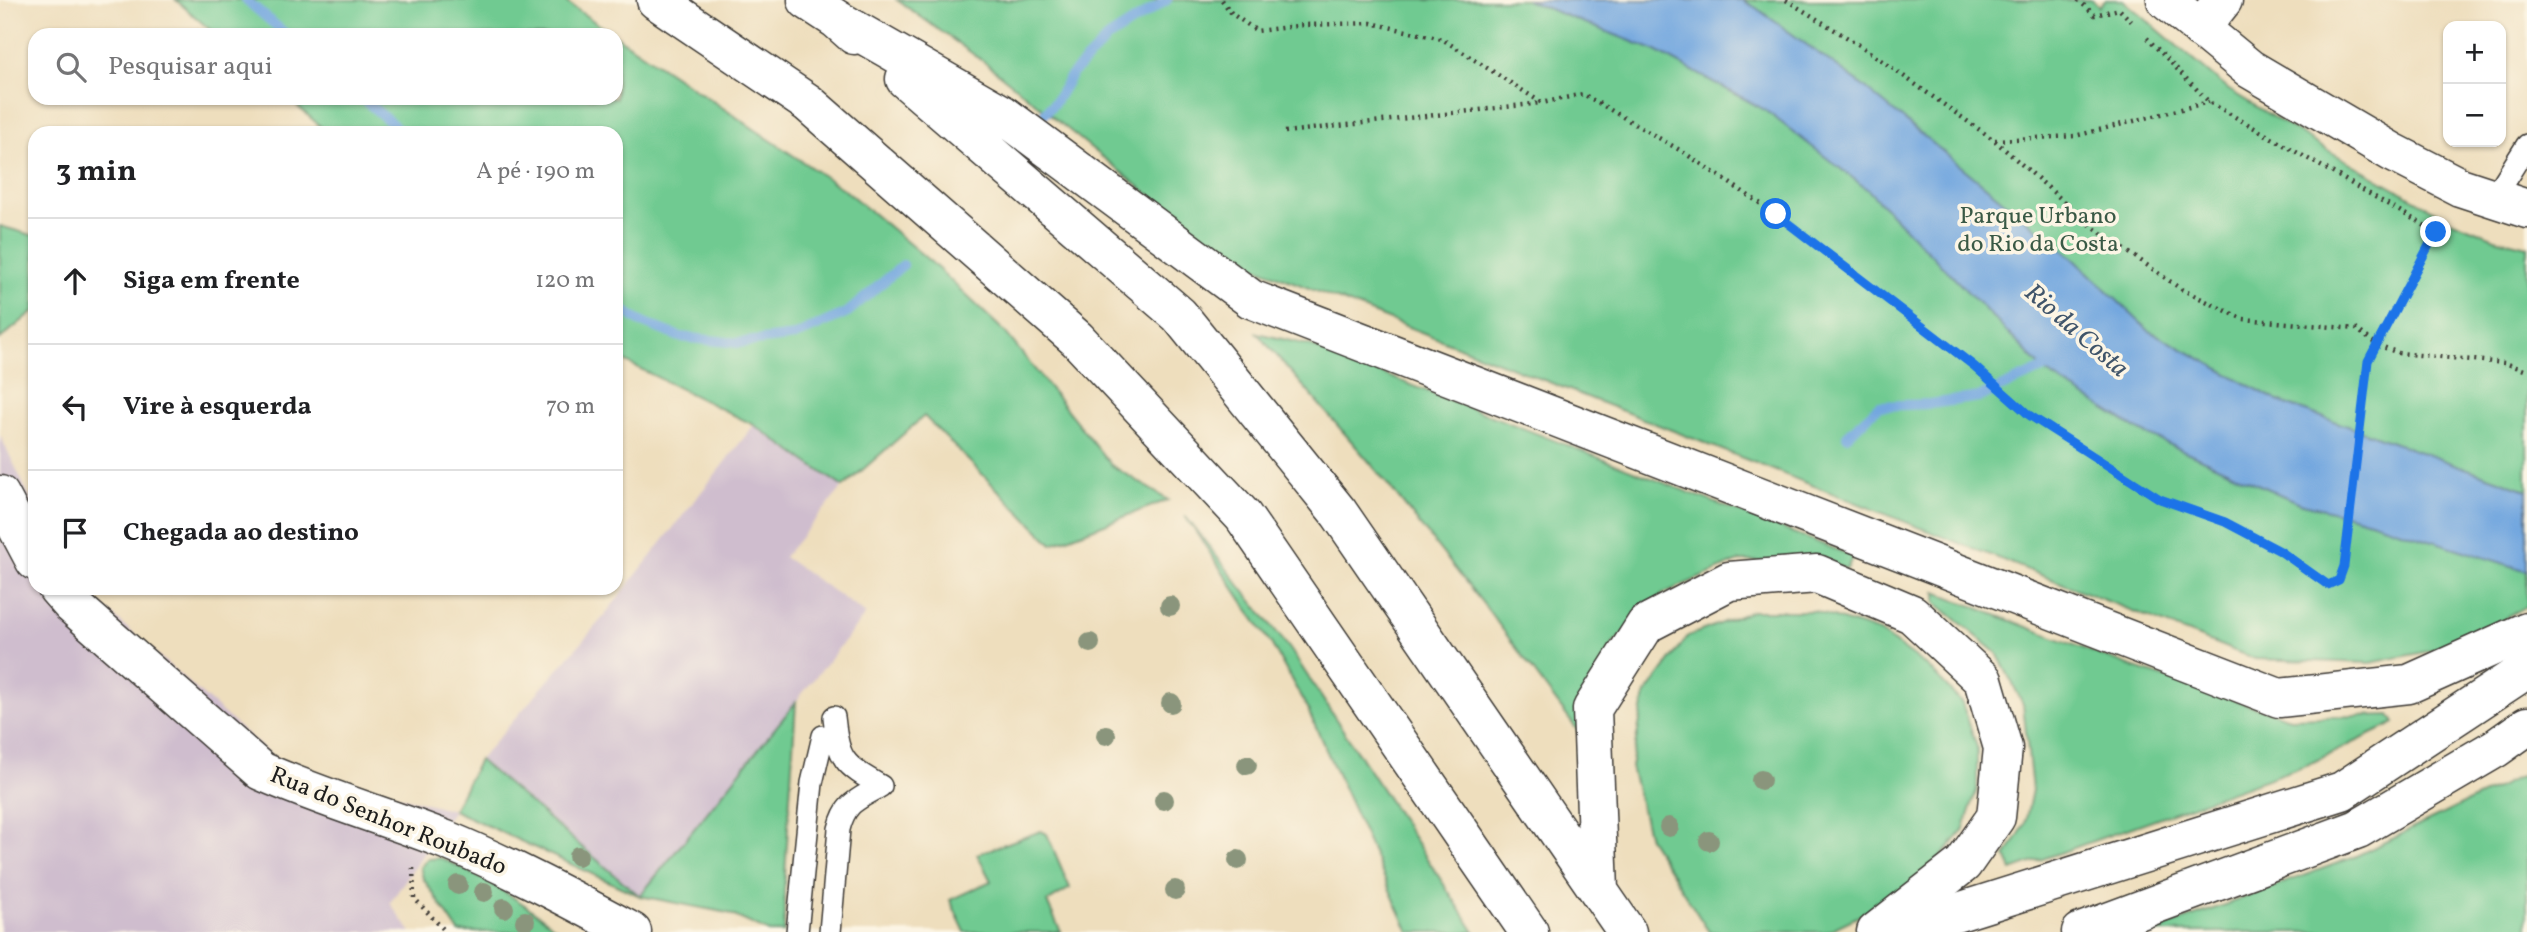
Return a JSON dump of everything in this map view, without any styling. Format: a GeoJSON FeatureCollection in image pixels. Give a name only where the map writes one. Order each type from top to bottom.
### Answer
{"type":"FeatureCollection","features":[{"type":"Feature","properties":{"kind":"main road"},"geometry":{"type":"LineString","coordinates":[[656,0],[818,112],[1077,339],[1216,486],[1243,516],[1529,932]]}},
{"type":"Feature","properties":{"kind":"main road"},"geometry":{"type":"LineString","coordinates":[[2166,0],[2250,69],[2392,152],[2493,198]]}},
{"type":"Feature","properties":{"kind":"main road"},"geometry":{"type":"LineString","coordinates":[[2200,29],[2223,0]]}},
{"type":"Feature","properties":{"kind":"main road"},"geometry":{"type":"LineString","coordinates":[[821,10],[1002,114],[1251,299],[2279,698],[2409,684],[2519,648]]}},
{"type":"Feature","properties":{"kind":"main road"},"geometry":{"type":"LineString","coordinates":[[821,10],[1179,315],[1339,513],[1627,932]]}},
{"type":"Feature","properties":{"kind":"main road"},"geometry":{"type":"LineString","coordinates":[[0,495],[28,548]]}},
{"type":"Feature","properties":{"kind":"main road"},"geometry":{"type":"LineString","coordinates":[[1599,890],[1592,709],[1646,624],[1729,581],[1817,574],[1912,614],[1983,680],[2003,748],[1996,817],[1963,864],[1875,932]]}},
{"type":"Feature","properties":{"kind":"main road","name":"Rua do Senhor Roubado"},"geometry":{"type":"LineString","coordinates":[[63,595],[261,771],[298,788],[447,841],[573,900],[632,932]]}},
{"type":"Feature","properties":{"kind":"main road"},"geometry":{"type":"LineString","coordinates":[[1895,932],[2342,790],[2519,648]]}},
{"type":"Feature","properties":{"kind":"main road"},"geometry":{"type":"LineString","coordinates":[[2081,932],[2358,829],[2496,748],[2527,726]]}},
{"type":"Feature","properties":{"kind":"main road","name":"Rua do Senhor Roubado"},"geometry":{"type":"LineString","coordinates":[[573,900],[597,932]]}},
{"type":"Feature","properties":{"kind":"lane"},"geometry":{"type":"LineString","coordinates":[[2493,198],[2527,145]]}},
{"type":"Feature","properties":{"kind":"lane"},"geometry":{"type":"LineString","coordinates":[[797,932],[812,783],[829,727],[841,756],[852,769],[881,786],[847,806],[843,815],[839,829],[830,932]]}},
{"type":"Feature","properties":{"kind":"path"},"geometry":{"type":"LineString","coordinates":[[1223,0],[1232,14],[1257,31],[1305,25],[1371,23],[1442,39],[1542,103]]}},
{"type":"Feature","properties":{"kind":"path"},"geometry":{"type":"LineString","coordinates":[[1786,0],[1861,46],[1994,140],[2094,228],[2181,289],[2243,319],[2356,329],[2376,344],[2398,353],[2505,363],[2527,371]]}},
{"type":"Feature","properties":{"kind":"path"},"geometry":{"type":"LineString","coordinates":[[2078,0],[2095,15],[2119,9],[2137,27]]}},
{"type":"Feature","properties":{"kind":"path"},"geometry":{"type":"LineString","coordinates":[[2146,36],[2209,102],[2436,232]]}},
{"type":"Feature","properties":{"kind":"path"},"geometry":{"type":"LineString","coordinates":[[1285,132],[1542,103],[1583,94],[1684,152],[1776,214],[1974,366],[2029,415],[2160,499],[2225,522],[2280,551],[2328,585],[2339,580],[2344,566],[2368,361],[2436,232],[2493,198]]}},
{"type":"Feature","properties":{"kind":"path"},"geometry":{"type":"LineString","coordinates":[[1994,140],[2076,136],[2209,102]]}},
{"type":"Feature","properties":{"kind":"path"},"geometry":{"type":"LineString","coordinates":[[446,932],[414,898],[413,863],[447,841]]}},
{"type":"Feature","properties":{"kind":"shaded area"},"geometry":{"type":"Polygon","coordinates":[[[754,425],[843,487],[784,557],[866,614],[640,896],[479,760],[623,595],[754,425]]]}},
{"type":"Feature","properties":{"kind":"shaded area"},"geometry":{"type":"Polygon","coordinates":[[[0,435],[28,493],[28,595],[90,595],[283,766],[453,810],[390,903],[411,932],[0,932],[0,435]]]}},
{"type":"Feature","properties":{"kind":"green space"},"geometry":{"type":"Polygon","coordinates":[[[176,0],[563,0],[604,28],[208,28],[176,0]]]}},
{"type":"Feature","properties":{"kind":"green space","name":"Parque Urbano do Rio da Costa"},"geometry":{"type":"Polygon","coordinates":[[[897,0],[2092,0],[2099,7],[2106,0],[2123,0],[2229,90],[2317,144],[2453,221],[2495,238],[2527,246],[2527,606],[2488,628],[2430,651],[2370,663],[2255,659],[1240,261],[1173,214],[987,64],[897,0]]]}},
{"type":"Feature","properties":{"kind":"green space"},"geometry":{"type":"Polygon","coordinates":[[[623,41],[846,191],[931,262],[1005,332],[1111,465],[1168,500],[1052,544],[924,416],[843,487],[754,425],[623,360],[623,126],[320,126],[296,105],[623,105],[623,41]]]}},
{"type":"Feature","properties":{"kind":"green space"},"geometry":{"type":"Polygon","coordinates":[[[0,226],[28,234],[28,316],[0,339],[0,226]]]}},
{"type":"Feature","properties":{"kind":"green space"},"geometry":{"type":"Polygon","coordinates":[[[1257,333],[1308,345],[1853,556],[1847,569],[1826,563],[1739,561],[1664,593],[1613,644],[1578,731],[1485,606],[1372,465],[1257,333]]]}},
{"type":"Feature","properties":{"kind":"green space"},"geometry":{"type":"Polygon","coordinates":[[[1185,516],[1290,649],[1475,932],[1409,932],[1307,708],[1272,645],[1185,516]]]}},
{"type":"Feature","properties":{"kind":"green space"},"geometry":{"type":"Polygon","coordinates":[[[1936,592],[2129,666],[2290,718],[2390,715],[2395,723],[2309,764],[2012,870],[2006,857],[2025,824],[2032,790],[2023,704],[1997,653],[1936,603],[1936,592]]]}},
{"type":"Feature","properties":{"kind":"green space"},"geometry":{"type":"Polygon","coordinates":[[[1752,611],[1814,611],[1880,632],[1928,667],[1962,703],[1977,747],[1977,789],[1963,831],[1932,868],[1901,896],[1826,932],[1709,932],[1649,838],[1631,767],[1645,695],[1688,636],[1752,611]]]}},
{"type":"Feature","properties":{"kind":"green space"},"geometry":{"type":"Polygon","coordinates":[[[796,702],[784,891],[784,932],[769,932],[728,913],[640,896],[796,702]]]}},
{"type":"Feature","properties":{"kind":"green space"},"geometry":{"type":"Polygon","coordinates":[[[479,760],[640,896],[453,810],[479,760]]]}},
{"type":"Feature","properties":{"kind":"green space"},"geometry":{"type":"Polygon","coordinates":[[[2527,773],[2527,932],[2151,932],[2354,857],[2527,773]]]}},
{"type":"Feature","properties":{"kind":"green space"},"geometry":{"type":"Polygon","coordinates":[[[1041,831],[1047,834],[1070,888],[1047,902],[1061,932],[965,932],[950,900],[991,881],[977,854],[1041,831]]]}},
{"type":"Feature","properties":{"kind":"green space"},"geometry":{"type":"Polygon","coordinates":[[[441,858],[504,891],[561,932],[459,932],[423,878],[420,867],[428,859],[441,858]]]}},
{"type":"Feature","properties":{"kind":"water","name":"Rio da Costa"},"geometry":{"type":"Polygon","coordinates":[[[1526,0],[1742,0],[1755,7],[1858,82],[2074,259],[2148,330],[2280,402],[2527,490],[2527,571],[2360,518],[2299,503],[2140,431],[2047,373],[1868,190],[1765,110],[1656,51],[1526,0]]]}},
{"type":"Feature","properties":{"kind":"waterway"},"geometry":{"type":"LineString","coordinates":[[246,0],[279,28]]}},
{"type":"Feature","properties":{"kind":"waterway"},"geometry":{"type":"LineString","coordinates":[[1033,126],[1055,102],[1072,74],[1109,37],[1167,0]]}},
{"type":"Feature","properties":{"kind":"waterway"},"geometry":{"type":"LineString","coordinates":[[370,105],[395,126]]}},
{"type":"Feature","properties":{"kind":"waterway"},"geometry":{"type":"LineString","coordinates":[[623,310],[639,321],[680,337],[738,343],[795,336],[848,312],[903,265]]}},
{"type":"Feature","properties":{"kind":"waterway"},"geometry":{"type":"LineString","coordinates":[[1847,436],[1879,406],[1930,404],[1980,397],[2056,363]]}},
{"type":"Feature","properties":{"kind":"route"},"geometry":{"type":"LineString","coordinates":[[1776,214],[1974,366],[2029,415],[2160,499],[2225,522],[2280,551],[2328,585],[2339,580],[2344,566],[2368,361],[2436,232]]}}]}
